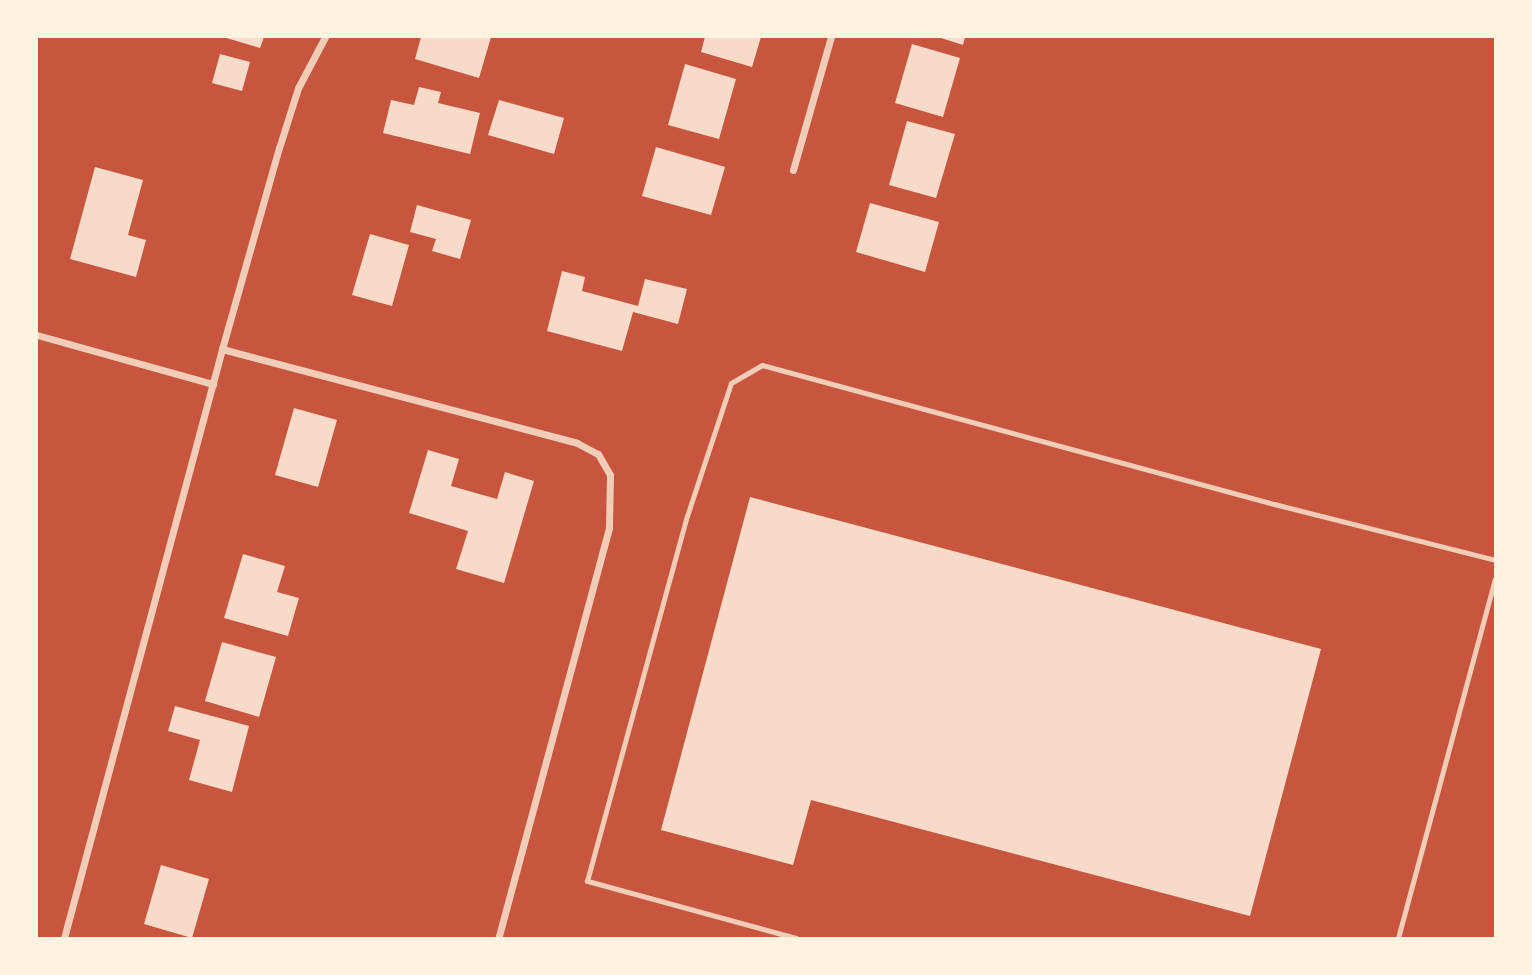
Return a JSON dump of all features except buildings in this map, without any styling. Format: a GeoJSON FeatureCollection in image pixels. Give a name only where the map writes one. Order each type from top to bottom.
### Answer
{"type":"FeatureCollection","features":[{"type":"Feature","properties":{"kind":"street"},"geometry":{"type":"LineString","coordinates":[[64,938],[222,349],[298,88],[325,37]]}},
{"type":"Feature","properties":{"kind":"street"},"geometry":{"type":"LineString","coordinates":[[793,170],[831,37]]}},
{"type":"Feature","properties":{"kind":"street"},"geometry":{"type":"LineString","coordinates":[[37,335],[213,384]]}},
{"type":"Feature","properties":{"kind":"street"},"geometry":{"type":"LineString","coordinates":[[222,349],[577,443],[598,454],[610,475],[609,528],[498,938]]}},
{"type":"Feature","properties":{"kind":"lane"},"geometry":{"type":"LineString","coordinates":[[796,938],[587,881],[687,516],[731,383],[762,365],[1275,504],[1495,560]]}},
{"type":"Feature","properties":{"kind":"lane"},"geometry":{"type":"LineString","coordinates":[[1398,938],[1495,579]]}}]}
